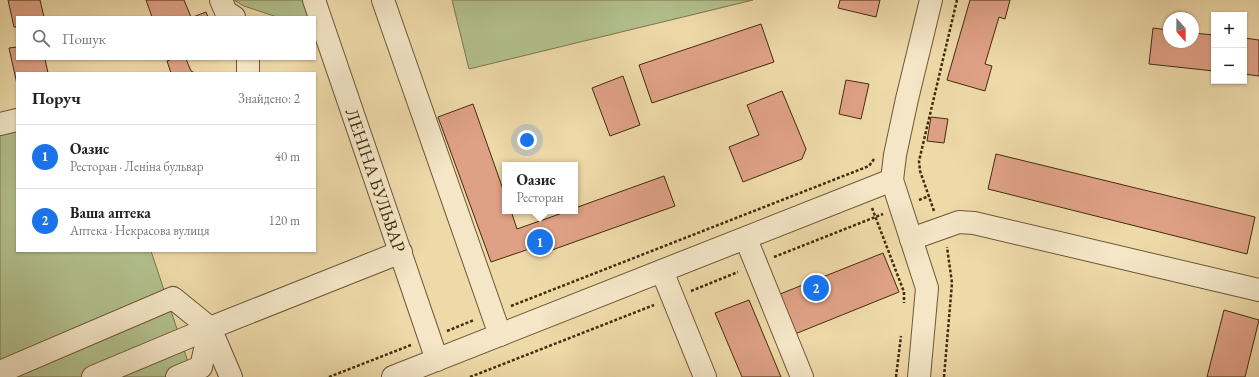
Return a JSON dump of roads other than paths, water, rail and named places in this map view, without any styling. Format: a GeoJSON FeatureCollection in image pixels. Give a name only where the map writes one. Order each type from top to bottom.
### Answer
{"type":"FeatureCollection","features":[{"type":"Feature","properties":{"kind":"street"},"geometry":{"type":"LineString","coordinates":[[222,0],[226,12],[232,16]]}},
{"type":"Feature","properties":{"kind":"street","name":"ЛЕНІНА БУЛЬВАР"},"geometry":{"type":"LineString","coordinates":[[314,0],[322,43],[401,252],[438,360]]}},
{"type":"Feature","properties":{"kind":"street"},"geometry":{"type":"LineString","coordinates":[[383,0],[500,335]]}},
{"type":"Feature","properties":{"kind":"street"},"geometry":{"type":"LineString","coordinates":[[919,377],[926,288],[892,180],[895,155],[907,99],[931,0]]}},
{"type":"Feature","properties":{"kind":"street"},"geometry":{"type":"LineString","coordinates":[[248,60],[248,72]]}},
{"type":"Feature","properties":{"kind":"street"},"geometry":{"type":"LineString","coordinates":[[0,124],[16,120]]}},
{"type":"Feature","properties":{"kind":"street"},"geometry":{"type":"LineString","coordinates":[[394,377],[892,180]]}},
{"type":"Feature","properties":{"kind":"street"},"geometry":{"type":"LineString","coordinates":[[911,239],[959,222],[974,222],[1259,290]]}},
{"type":"Feature","properties":{"kind":"street"},"geometry":{"type":"LineString","coordinates":[[746,238],[802,377]]}},
{"type":"Feature","properties":{"kind":"street"},"geometry":{"type":"LineString","coordinates":[[93,377],[210,328],[401,252]]}},
{"type":"Feature","properties":{"kind":"street"},"geometry":{"type":"LineString","coordinates":[[662,271],[705,377]]}},
{"type":"Feature","properties":{"kind":"street"},"geometry":{"type":"LineString","coordinates":[[0,372],[173,298],[210,328],[231,377]]}},
{"type":"Feature","properties":{"kind":"street"},"geometry":{"type":"LineString","coordinates":[[177,377],[201,367],[210,328]]}},
{"type":"Feature","properties":{"kind":"place","name":"Оазис"},"geometry":{"type":"Point","coordinates":[540,242]}},
{"type":"Feature","properties":{"kind":"place","name":"Ваша аптека"},"geometry":{"type":"Point","coordinates":[816,288]}}]}
